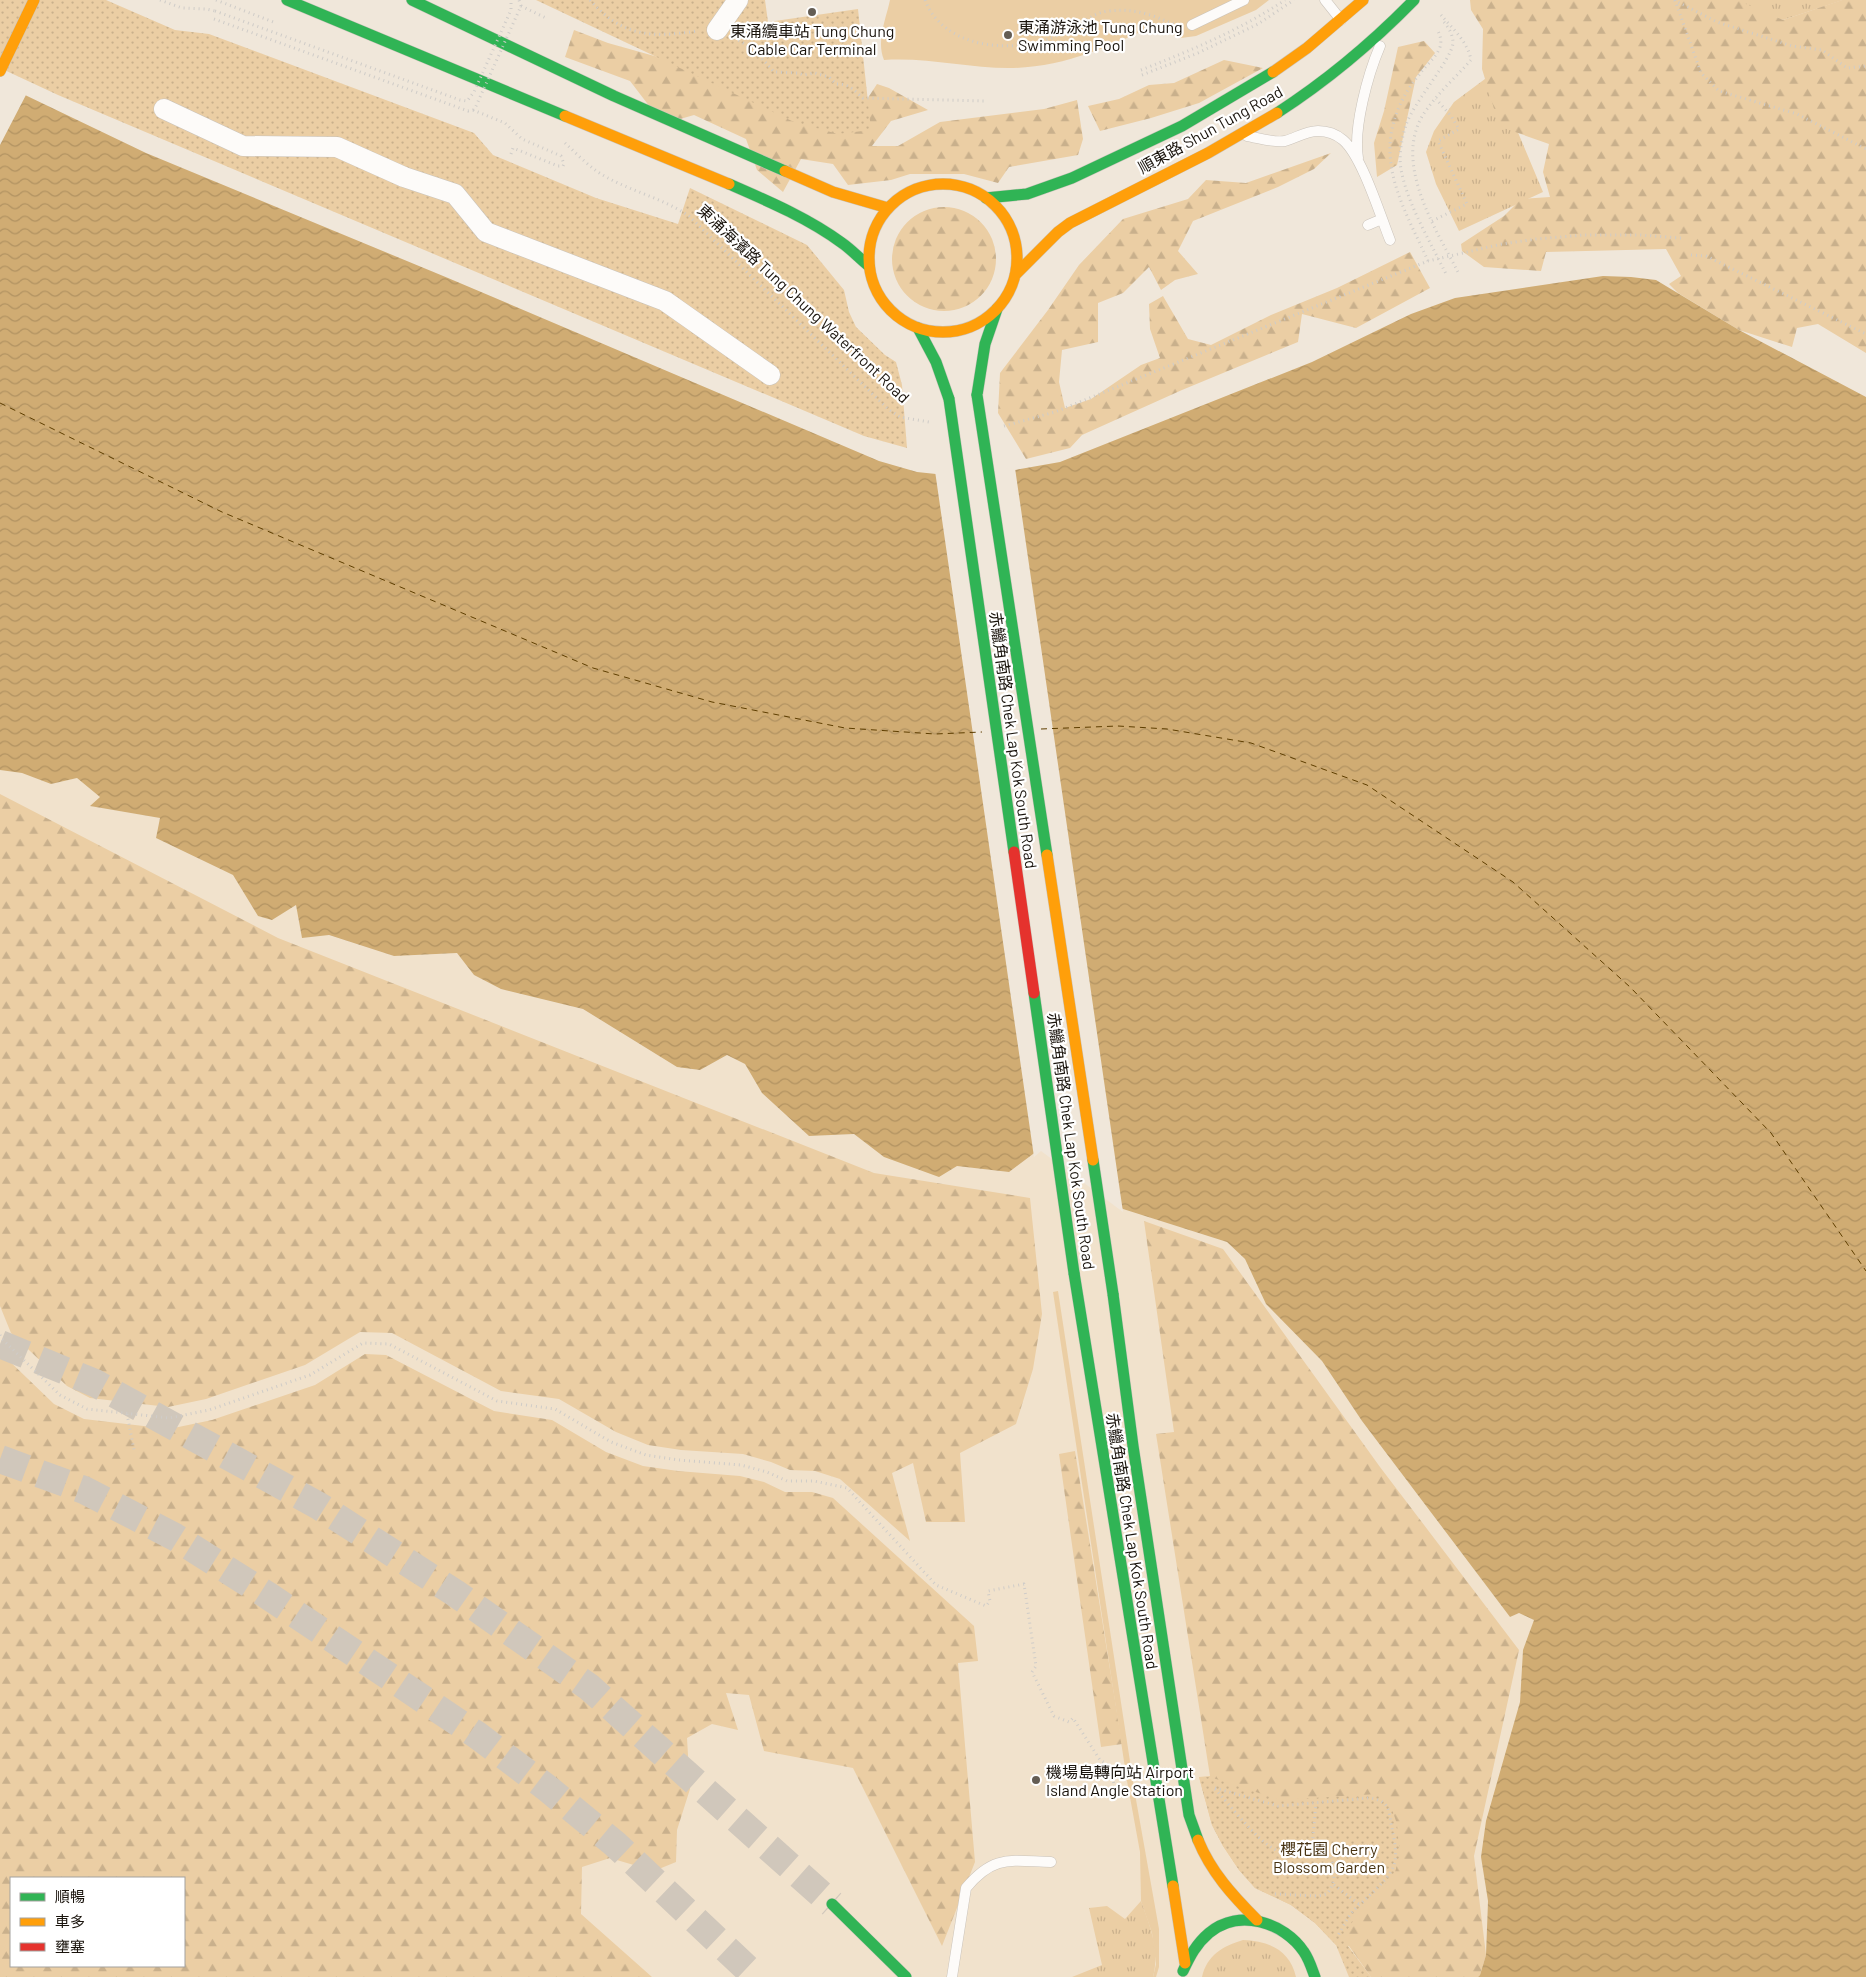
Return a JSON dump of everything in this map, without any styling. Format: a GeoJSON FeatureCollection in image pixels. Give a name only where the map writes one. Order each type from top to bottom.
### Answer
{"type":"FeatureCollection","features":[{"type":"Feature","properties":{"kind":"main road"},"geometry":{"type":"LineString","coordinates":[[0,71],[34,0]]}},
{"type":"Feature","properties":{"kind":"main road","name":"東涌海濱路 Tung Chung Waterfront Road"},"geometry":{"type":"LineString","coordinates":[[286,0],[762,198],[814,224],[842,243],[857,258],[869,266]]}},
{"type":"Feature","properties":{"kind":"main road"},"geometry":{"type":"LineString","coordinates":[[412,0],[605,92],[833,192],[888,208]]}},
{"type":"Feature","properties":{"kind":"main road","name":"順東路 Shun Tung Road"},"geometry":{"type":"LineString","coordinates":[[986,198],[1026,194],[1060,184],[1150,143],[1253,86],[1290,61],[1342,21],[1364,0]]}},
{"type":"Feature","properties":{"kind":"main road","name":"順東路 Shun Tung Road"},"geometry":{"type":"LineString","coordinates":[[1015,275],[1058,232],[1070,223],[1239,135],[1313,88],[1352,59],[1387,28],[1414,0]]}},
{"type":"Feature","properties":{"kind":"main road"},"geometry":{"type":"LineString","coordinates":[[935,184],[962,186],[986,198],[1006,219],[1012,232],[1017,260],[1015,275],[1008,293],[997,309],[983,321],[966,329],[952,332],[930,332],[902,320],[887,307],[875,287],[869,266],[872,234],[888,208],[906,193],[935,184]]}},
{"type":"Feature","properties":{"kind":"main road","name":"赤鱲角南路 Chek Lap Kok South Road"},"geometry":{"type":"LineString","coordinates":[[997,309],[985,344],[977,394],[1113,1294],[1189,1815],[1197,1840],[1213,1871],[1229,1893],[1257,1920]]}},
{"type":"Feature","properties":{"kind":"main road","name":"赤鱲角南路 Chek Lap Kok South Road"},"geometry":{"type":"LineString","coordinates":[[918,328],[934,354],[949,399],[1074,1273],[1185,1963]]}},
{"type":"Feature","properties":{"kind":"main road"},"geometry":{"type":"LineString","coordinates":[[832,1904],[905,1976]]}},
{"type":"Feature","properties":{"kind":"main road"},"geometry":{"type":"LineString","coordinates":[[1182,1977],[1185,1963],[1196,1944],[1214,1929],[1234,1921],[1257,1920],[1269,1923],[1291,1935],[1304,1949],[1320,1977]]}},
{"type":"Feature","properties":{"kind":"main road"},"geometry":{"type":"LineString","coordinates":[[1312,1965],[1315,1977]]}},
{"type":"Feature","properties":{"kind":"street"},"geometry":{"type":"LineString","coordinates":[[717,30],[738,0]]}},
{"type":"Feature","properties":{"kind":"street"},"geometry":{"type":"LineString","coordinates":[[164,108],[244,146],[337,147],[404,177],[455,194],[486,232],[665,301],[770,375]]}},
{"type":"Feature","properties":{"kind":"lane"},"geometry":{"type":"LineString","coordinates":[[1192,25],[1244,0]]}},
{"type":"Feature","properties":{"kind":"lane"},"geometry":{"type":"LineString","coordinates":[[1325,0],[1342,21]]}},
{"type":"Feature","properties":{"kind":"lane"},"geometry":{"type":"LineString","coordinates":[[1358,161],[1356,140],[1359,115],[1376,54],[1387,28]]}},
{"type":"Feature","properties":{"kind":"lane"},"geometry":{"type":"LineString","coordinates":[[1239,135],[1276,142],[1316,131],[1326,132],[1343,140],[1358,161],[1390,240]]}},
{"type":"Feature","properties":{"kind":"lane"},"geometry":{"type":"LineString","coordinates":[[1368,225],[1382,219]]}},
{"type":"Feature","properties":{"kind":"lane"},"geometry":{"type":"LineString","coordinates":[[952,1977],[966,1888],[990,1866],[1003,1861],[1051,1862]]}},
{"type":"Feature","properties":{"kind":"path"},"geometry":{"type":"LineString","coordinates":[[160,0],[182,8],[206,9],[467,101],[474,92],[511,10],[509,0]]}},
{"type":"Feature","properties":{"kind":"path"},"geometry":{"type":"LineString","coordinates":[[216,0],[282,25]]}},
{"type":"Feature","properties":{"kind":"path"},"geometry":{"type":"LineString","coordinates":[[473,110],[521,6],[519,0]]}},
{"type":"Feature","properties":{"kind":"path"},"geometry":{"type":"LineString","coordinates":[[926,0],[933,16],[951,33],[967,40],[992,45],[1026,44],[1052,38],[1106,11],[1125,10],[1153,16],[1176,25],[1192,25]]}},
{"type":"Feature","properties":{"kind":"path"},"geometry":{"type":"LineString","coordinates":[[1141,70],[1205,45],[1253,21],[1285,0]]}},
{"type":"Feature","properties":{"kind":"path"},"geometry":{"type":"LineString","coordinates":[[1142,75],[1198,53],[1249,28],[1294,0]]}},
{"type":"Feature","properties":{"kind":"path"},"geometry":{"type":"LineString","coordinates":[[1675,0],[1716,22],[1792,46],[1822,50],[1847,68],[1866,66]]}},
{"type":"Feature","properties":{"kind":"path"},"geometry":{"type":"LineString","coordinates":[[1675,0],[1701,72],[1719,91],[1797,114],[1866,149]]}},
{"type":"Feature","properties":{"kind":"path"},"geometry":{"type":"LineString","coordinates":[[593,1],[624,28],[656,36],[717,30],[744,42],[774,72],[799,73],[803,75],[815,73],[829,77],[836,84],[842,84],[850,88],[863,98],[984,101]]}},
{"type":"Feature","properties":{"kind":"path"},"geometry":{"type":"LineString","coordinates":[[521,6],[546,18]]}},
{"type":"Feature","properties":{"kind":"path"},"geometry":{"type":"LineString","coordinates":[[1441,15],[1461,39],[1470,53],[1471,60],[1427,109],[1417,129],[1412,148],[1414,174],[1422,200],[1458,272]]}},
{"type":"Feature","properties":{"kind":"path"},"geometry":{"type":"LineString","coordinates":[[214,19],[505,123],[522,139],[561,156],[564,164],[558,166],[513,148],[512,154]]}},
{"type":"Feature","properties":{"kind":"path"},"geometry":{"type":"LineString","coordinates":[[1444,21],[1452,36],[1452,49],[1418,101],[1406,124],[1400,151],[1402,174],[1410,198],[1447,276]]}},
{"type":"Feature","properties":{"kind":"path"},"geometry":{"type":"LineString","coordinates":[[1428,261],[1396,188],[1390,166],[1390,146],[1393,126],[1402,101],[1409,88],[1439,50],[1441,39],[1437,29]]}},
{"type":"Feature","properties":{"kind":"path"},"geometry":{"type":"LineString","coordinates":[[392,70],[485,107]]}},
{"type":"Feature","properties":{"kind":"path"},"geometry":{"type":"LineString","coordinates":[[1432,221],[1467,204],[1438,141],[1459,129],[1451,116],[1436,99]]}},
{"type":"Feature","properties":{"kind":"path","name":"東涌海濱路 Tung Chung Waterfront Road"},"geometry":{"type":"LineString","coordinates":[[558,137],[607,178],[673,206],[690,216],[888,409],[900,417],[909,420],[938,424]]}},
{"type":"Feature","properties":{"kind":"path"},"geometry":{"type":"LineString","coordinates":[[996,428],[1055,412],[1428,261],[1510,243],[1584,235],[1640,235],[1681,238]]}},
{"type":"Feature","properties":{"kind":"path"},"geometry":{"type":"LineString","coordinates":[[1691,255],[1706,256],[1866,334]]}},
{"type":"Feature","properties":{"kind":"path"},"geometry":{"type":"LineString","coordinates":[[0,1335],[60,1395],[87,1409],[169,1418],[209,1410],[310,1375],[363,1343],[390,1344],[497,1401],[555,1409],[611,1442],[646,1455],[679,1460],[741,1465],[767,1472],[787,1481],[814,1481],[847,1488],[936,1585],[986,1606],[990,1601],[988,1591],[1024,1584],[1036,1666],[1032,1672],[1054,1716],[1069,1722],[1073,1718],[1100,1760],[1110,1766],[1115,1789],[1129,1794]]}},
{"type":"Feature","properties":{"kind":"path"},"geometry":{"type":"LineString","coordinates":[[127,1414],[134,1450]]}},
{"type":"Feature","properties":{"kind":"path"},"geometry":{"type":"LineString","coordinates":[[1206,1786],[1278,1806],[1378,1799],[1385,1802],[1390,1813],[1396,1855],[1394,1866],[1388,1875],[1352,1913],[1337,1937]]}},
{"type":"Feature","properties":{"kind":"path"},"geometry":{"type":"LineString","coordinates":[[1215,1788],[1256,1833],[1277,1850],[1291,1851],[1315,1847],[1326,1852],[1332,1861],[1334,1885],[1327,1894],[1318,1896],[1274,1894]]}},
{"type":"Feature","properties":{"kind":"path"},"geometry":{"type":"LineString","coordinates":[[1312,1848],[1316,1803]]}},
{"type":"Feature","properties":{"kind":"path"},"geometry":{"type":"LineString","coordinates":[[1334,1885],[1360,1904]]}},
{"type":"Feature","properties":{"kind":"shaded area"},"geometry":{"type":"Polygon","coordinates":[[[0,770],[22,773],[51,784],[77,778],[100,797],[91,806],[160,818],[156,838],[233,875],[258,916],[272,920],[296,904],[302,938],[328,935],[394,956],[457,953],[474,975],[501,989],[583,1009],[677,1067],[700,1070],[727,1055],[745,1064],[762,1093],[809,1136],[854,1134],[884,1157],[1009,1172],[1041,1148],[1123,1209],[1227,1242],[1245,1259],[1266,1304],[1322,1361],[1362,1421],[1510,1617],[1519,1613],[1535,1620],[1523,1650],[1520,1702],[1481,1857],[1488,1901],[1486,1955],[1478,1977],[0,1977],[0,770]]]}},
{"type":"Feature","properties":{"kind":"green space"},"geometry":{"type":"Polygon","coordinates":[[[0,0],[106,0],[175,30],[209,34],[474,133],[493,155],[596,198],[678,224],[690,188],[807,245],[844,290],[849,312],[856,327],[885,355],[896,362],[902,385],[907,448],[864,436],[58,95],[0,68],[0,0]]]}},
{"type":"Feature","properties":{"kind":"green space"},"geometry":{"type":"Polygon","coordinates":[[[536,0],[765,0],[768,22],[858,9],[871,130],[838,134],[794,122],[536,0]]]}},
{"type":"Feature","properties":{"kind":"green space","name":"東涌游泳池 Tung Chung Swimming Pool"},"geometry":{"type":"Polygon","coordinates":[[[890,0],[1269,0],[1256,10],[1196,36],[1181,38],[1170,34],[1158,24],[1104,48],[1067,60],[1029,67],[1009,68],[915,60],[884,60],[881,38],[890,0]]]}},
{"type":"Feature","properties":{"kind":"green space"},"geometry":{"type":"Polygon","coordinates":[[[1470,0],[1737,0],[1783,20],[1842,0],[1866,0],[1866,353],[1818,324],[1797,328],[1792,347],[1739,330],[1678,293],[1669,284],[1681,276],[1666,249],[1546,252],[1541,271],[1484,267],[1462,251],[1461,244],[1504,216],[1521,199],[1550,197],[1543,172],[1549,144],[1501,127],[1482,69],[1483,29],[1471,10],[1470,0]]]}},
{"type":"Feature","properties":{"kind":"green space"},"geometry":{"type":"Polygon","coordinates":[[[1728,0],[1843,0],[1783,20],[1728,0]]]}},
{"type":"Feature","properties":{"kind":"green space"},"geometry":{"type":"Polygon","coordinates":[[[574,30],[608,43],[858,113],[877,84],[889,88],[928,110],[891,121],[872,146],[898,146],[940,122],[1044,109],[1077,100],[1083,139],[1078,155],[1009,167],[998,183],[964,174],[910,174],[891,180],[848,185],[833,164],[801,159],[783,192],[757,170],[746,139],[694,115],[663,124],[630,81],[565,57],[574,30]]]}},
{"type":"Feature","properties":{"kind":"green space"},"geometry":{"type":"Polygon","coordinates":[[[1424,41],[1435,53],[1416,77],[1397,165],[1377,177],[1374,143],[1384,111],[1398,47],[1424,41]]]}},
{"type":"Feature","properties":{"kind":"green space"},"geometry":{"type":"Polygon","coordinates":[[[1224,60],[1263,68],[1199,103],[1100,131],[1088,106],[1119,99],[1149,85],[1174,83],[1224,60]]]}},
{"type":"Feature","properties":{"kind":"green space"},"geometry":{"type":"Polygon","coordinates":[[[1493,73],[1543,192],[1459,231],[1436,184],[1426,152],[1434,131],[1454,102],[1493,73]]]}},
{"type":"Feature","properties":{"kind":"green space"},"geometry":{"type":"Polygon","coordinates":[[[1331,153],[1314,169],[1278,187],[1193,221],[1178,251],[1198,274],[1175,280],[1161,290],[1149,267],[1123,293],[1098,303],[1098,342],[1062,350],[1059,382],[1065,408],[1091,399],[1141,365],[1160,358],[1150,329],[1149,304],[1163,296],[1188,339],[1211,345],[1271,315],[1337,288],[1410,252],[1430,288],[1356,328],[1302,314],[1298,342],[1182,390],[1082,435],[1070,448],[1026,459],[998,413],[1000,373],[1048,310],[1079,265],[1123,219],[1188,199],[1206,180],[1246,183],[1331,153]]]}},
{"type":"Feature","properties":{"kind":"green space"},"geometry":{"type":"Polygon","coordinates":[[[944,207],[964,211],[981,222],[992,239],[996,259],[992,279],[981,296],[964,307],[944,311],[924,307],[907,296],[896,279],[892,259],[896,239],[907,222],[924,211],[944,207]]]}},
{"type":"Feature","properties":{"kind":"green space"},"geometry":{"type":"Polygon","coordinates":[[[0,794],[278,938],[874,1173],[1030,1198],[1042,1314],[1033,1369],[1016,1424],[960,1453],[965,1522],[926,1522],[913,1463],[892,1473],[910,1541],[840,1479],[815,1471],[790,1470],[743,1454],[681,1450],[648,1445],[616,1432],[559,1399],[501,1391],[392,1333],[360,1332],[305,1365],[206,1399],[168,1407],[90,1398],[67,1386],[11,1333],[0,1306],[0,794]]]}},
{"type":"Feature","properties":{"kind":"green space"},"geometry":{"type":"Polygon","coordinates":[[[1144,1221],[1223,1249],[1380,1467],[1519,1650],[1474,1856],[1486,1955],[1478,1977],[1371,1977],[1349,1946],[1336,1945],[1315,1923],[1291,1905],[1255,1888],[1239,1870],[1212,1825],[1199,1777],[1210,1776],[1156,1434],[1174,1432],[1144,1221]]]}},
{"type":"Feature","properties":{"kind":"green space"},"geometry":{"type":"Polygon","coordinates":[[[1058,1291],[1135,1794],[1159,1929],[1159,1967],[1156,1977],[1153,1977],[1156,1964],[1152,1933],[1141,1901],[1140,1852],[1127,1781],[1053,1292],[1058,1291]]]}},
{"type":"Feature","properties":{"kind":"green space"},"geometry":{"type":"Polygon","coordinates":[[[0,1352],[54,1404],[84,1419],[169,1429],[212,1420],[315,1385],[365,1354],[386,1355],[494,1411],[552,1420],[606,1452],[643,1466],[740,1476],[764,1482],[785,1492],[812,1492],[833,1498],[974,1626],[978,1661],[958,1663],[975,1862],[942,1946],[853,1768],[764,1751],[749,1695],[726,1693],[738,1730],[712,1724],[687,1738],[690,1789],[677,1830],[676,1862],[654,1871],[610,1858],[582,1867],[581,1914],[652,1977],[0,1977],[0,1352]]]}},
{"type":"Feature","properties":{"kind":"green space"},"geometry":{"type":"Polygon","coordinates":[[[1075,1451],[1122,1744],[1101,1747],[1059,1454],[1075,1451]]]}},
{"type":"Feature","properties":{"kind":"green space","name":"櫻花園 Cherry Blossom Garden"},"geometry":{"type":"Polygon","coordinates":[[[1199,1777],[1210,1777],[1280,1800],[1377,1794],[1384,1796],[1391,1806],[1397,1824],[1400,1856],[1395,1872],[1357,1915],[1342,1938],[1371,1977],[1349,1977],[1336,1945],[1315,1923],[1291,1905],[1255,1888],[1239,1870],[1212,1825],[1199,1777]]]}},
{"type":"Feature","properties":{"kind":"green space"},"geometry":{"type":"Polygon","coordinates":[[[1141,1901],[1151,1929],[1155,1948],[1153,1977],[1072,1977],[1102,1965],[1089,1908],[1107,1906],[1125,1919],[1141,1901]]]}},
{"type":"Feature","properties":{"kind":"green space"},"geometry":{"type":"Polygon","coordinates":[[[1243,1940],[1261,1942],[1277,1949],[1289,1960],[1296,1977],[1202,1977],[1204,1969],[1217,1952],[1243,1940]]]}},
{"type":"Feature","properties":{"kind":"water"},"geometry":{"type":"Polygon","coordinates":[[[0,83],[146,153],[448,278],[879,461],[917,472],[936,474],[1015,470],[1060,462],[1312,362],[1411,314],[1455,298],[1603,276],[1656,280],[1739,330],[1866,397],[1866,1977],[1478,1977],[1486,1955],[1488,1901],[1481,1857],[1486,1821],[1520,1702],[1523,1650],[1534,1620],[1519,1613],[1510,1617],[1362,1421],[1322,1361],[1266,1304],[1245,1259],[1227,1242],[1123,1209],[1041,1148],[1009,1172],[957,1166],[939,1177],[884,1157],[854,1134],[809,1136],[762,1093],[745,1064],[727,1055],[700,1070],[677,1067],[583,1009],[501,989],[474,975],[457,953],[394,956],[329,935],[302,938],[296,905],[272,920],[258,916],[233,875],[156,838],[160,818],[90,806],[100,797],[77,778],[51,784],[22,773],[0,770],[0,83]]]}},
{"type":"Feature","properties":{"kind":"pier"},"geometry":{"type":"Polygon","coordinates":[[[0,81],[27,93],[0,145],[0,81]]]}},
{"type":"Feature","properties":{"kind":"pier"},"geometry":{"type":"Polygon","coordinates":[[[1015,468],[1123,1212],[1041,1151],[1034,1157],[935,471],[1015,468]]]}},
{"type":"Feature","properties":{"kind":"ferry route"},"geometry":{"type":"LineString","coordinates":[[0,403],[222,512],[593,668],[712,702],[845,728],[935,734],[982,732]]}},
{"type":"Feature","properties":{"kind":"ferry route"},"geometry":{"type":"LineString","coordinates":[[1041,729],[1118,726],[1167,729],[1251,743],[1367,785],[1513,882],[1630,987],[1771,1133],[1866,1271]]}},
{"type":"Feature","properties":{"kind":"tunnel"},"geometry":{"type":"LineString","coordinates":[[0,1344],[95,1383],[319,1506],[455,1593],[589,1687],[832,1904]]}},
{"type":"Feature","properties":{"kind":"tunnel"},"geometry":{"type":"LineString","coordinates":[[0,1459],[84,1490],[175,1537],[267,1595],[477,1735],[547,1788],[615,1844],[756,1977]]}},
{"type":"Feature","properties":{"kind":"traffic: fast"},"geometry":{"type":"LineString","coordinates":[[287,0],[565,116]]}},
{"type":"Feature","properties":{"kind":"traffic: fast"},"geometry":{"type":"LineString","coordinates":[[412,0],[614,96],[785,171]]}},
{"type":"Feature","properties":{"kind":"traffic: fast"},"geometry":{"type":"LineString","coordinates":[[1277,113],[1314,88],[1348,61],[1382,32],[1414,0]]}},
{"type":"Feature","properties":{"kind":"traffic: fast"},"geometry":{"type":"LineString","coordinates":[[986,198],[1027,194],[1072,178],[1182,126],[1273,72]]}},
{"type":"Feature","properties":{"kind":"traffic: fast"},"geometry":{"type":"LineString","coordinates":[[729,184],[787,211],[829,234],[869,266]]}},
{"type":"Feature","properties":{"kind":"traffic: fast"},"geometry":{"type":"LineString","coordinates":[[977,395],[985,344],[997,309]]}},
{"type":"Feature","properties":{"kind":"traffic: fast"},"geometry":{"type":"LineString","coordinates":[[918,328],[936,362],[949,399]]}},
{"type":"Feature","properties":{"kind":"traffic: fast"},"geometry":{"type":"LineString","coordinates":[[977,395],[1047,855]]}},
{"type":"Feature","properties":{"kind":"traffic: fast"},"geometry":{"type":"LineString","coordinates":[[949,399],[1014,852]]}},
{"type":"Feature","properties":{"kind":"traffic: fast"},"geometry":{"type":"LineString","coordinates":[[1034,993],[1074,1273]]}},
{"type":"Feature","properties":{"kind":"traffic: fast"},"geometry":{"type":"LineString","coordinates":[[1093,1160],[1113,1294]]}},
{"type":"Feature","properties":{"kind":"traffic: fast"},"geometry":{"type":"LineString","coordinates":[[1074,1273],[1173,1886]]}},
{"type":"Feature","properties":{"kind":"traffic: fast"},"geometry":{"type":"LineString","coordinates":[[1113,1294],[1133,1446],[1189,1815],[1198,1840]]}},
{"type":"Feature","properties":{"kind":"traffic: fast"},"geometry":{"type":"LineString","coordinates":[[832,1904],[906,1977]]}},
{"type":"Feature","properties":{"kind":"traffic: fast"},"geometry":{"type":"LineString","coordinates":[[1183,1971],[1200,1941],[1209,1933],[1221,1925],[1247,1920],[1273,1926],[1285,1933],[1306,1955],[1315,1977]]}},
{"type":"Feature","properties":{"kind":"traffic: slow"},"geometry":{"type":"LineString","coordinates":[[0,71],[34,0]]}},
{"type":"Feature","properties":{"kind":"traffic: slow"},"geometry":{"type":"LineString","coordinates":[[1273,72],[1307,48],[1363,0]]}},
{"type":"Feature","properties":{"kind":"traffic: slow"},"geometry":{"type":"LineString","coordinates":[[1015,275],[1058,232],[1070,223],[1208,153],[1277,113]]}},
{"type":"Feature","properties":{"kind":"traffic: slow"},"geometry":{"type":"LineString","coordinates":[[565,116],[729,184]]}},
{"type":"Feature","properties":{"kind":"traffic: slow"},"geometry":{"type":"LineString","coordinates":[[785,171],[833,192],[888,208]]}},
{"type":"Feature","properties":{"kind":"traffic: slow"},"geometry":{"type":"LineString","coordinates":[[943,184],[957,185],[971,190],[995,206],[1011,230],[1016,244],[1017,258],[1016,272],[1011,286],[995,310],[971,326],[957,331],[943,332],[929,331],[915,326],[891,310],[875,286],[870,272],[869,258],[870,244],[875,230],[891,206],[915,190],[929,185],[943,184]]}},
{"type":"Feature","properties":{"kind":"traffic: slow"},"geometry":{"type":"LineString","coordinates":[[1047,855],[1093,1160]]}},
{"type":"Feature","properties":{"kind":"traffic: slow"},"geometry":{"type":"LineString","coordinates":[[1198,1840],[1209,1863],[1223,1883],[1257,1920]]}},
{"type":"Feature","properties":{"kind":"traffic: slow"},"geometry":{"type":"LineString","coordinates":[[1173,1886],[1185,1963]]}},
{"type":"Feature","properties":{"kind":"traffic: jam"},"geometry":{"type":"LineString","coordinates":[[1014,852],[1034,993]]}},
{"type":"Feature","properties":{"kind":"place","name":"東涌纜車站 Tung Chung Cable Car Terminal"},"geometry":{"type":"Point","coordinates":[812,12]}},
{"type":"Feature","properties":{"kind":"place","name":"東涌游泳池 Tung Chung Swimming Pool"},"geometry":{"type":"Point","coordinates":[1008,35]}},
{"type":"Feature","properties":{"kind":"place","name":"機場島轉向站 Airport Island Angle Station"},"geometry":{"type":"Point","coordinates":[1036,1780]}}]}
